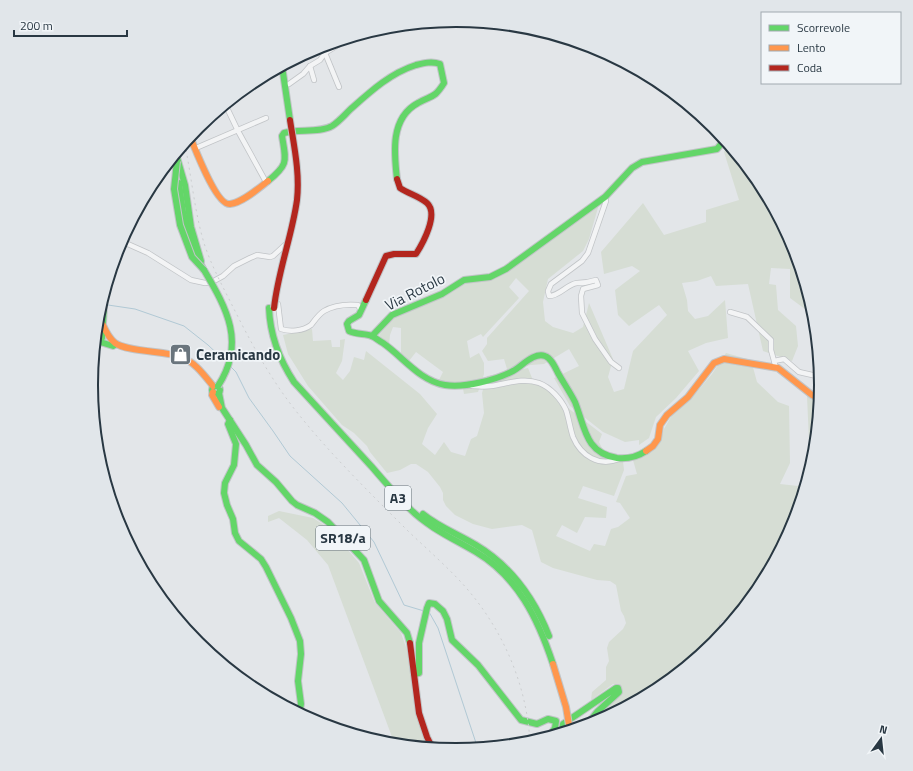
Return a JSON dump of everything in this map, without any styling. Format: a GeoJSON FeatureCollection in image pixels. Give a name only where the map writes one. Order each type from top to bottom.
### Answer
{"type":"FeatureCollection","features":[{"type":"Feature","properties":{"kind":"main road","name":"Via Rotolo"},"geometry":{"type":"LineString","coordinates":[[196,148],[203,168],[222,200],[228,204],[232,204],[244,198],[278,174],[285,164],[283,144],[290,137],[306,130],[326,129],[332,126],[383,82],[402,70],[418,64],[434,62],[440,64],[444,83],[434,96],[415,104],[402,118],[395,136],[394,158],[400,188],[428,204],[434,213],[420,251],[413,255],[390,254],[386,256],[361,311],[357,317],[349,321],[347,327],[351,333],[372,336],[392,315],[442,294],[464,280],[494,276],[604,198],[632,168],[642,162],[717,149],[721,144]]}},
{"type":"Feature","properties":{"kind":"main road","name":"A3"},"geometry":{"type":"LineString","coordinates":[[283,72],[287,120]]}},
{"type":"Feature","properties":{"kind":"main road","name":"A3"},"geometry":{"type":"LineString","coordinates":[[279,74],[297,176],[297,197],[292,225],[271,308],[279,343],[287,362],[301,383],[420,512],[491,555],[513,574],[524,587],[540,612],[546,627],[556,664],[569,726]]}},
{"type":"Feature","properties":{"kind":"main road"},"geometry":{"type":"LineString","coordinates":[[193,143],[196,148]]}},
{"type":"Feature","properties":{"kind":"main road"},"geometry":{"type":"LineString","coordinates":[[176,162],[174,189],[180,225],[192,257],[204,270]]}},
{"type":"Feature","properties":{"kind":"main road"},"geometry":{"type":"LineString","coordinates":[[176,162],[185,185],[191,227],[204,270]]}},
{"type":"Feature","properties":{"kind":"main road"},"geometry":{"type":"LineString","coordinates":[[179,183],[183,212],[190,241],[224,307],[233,338],[230,364],[215,390]]}},
{"type":"Feature","properties":{"kind":"main road"},"geometry":{"type":"LineString","coordinates":[[101,342],[113,346],[116,344],[103,326]]}},
{"type":"Feature","properties":{"kind":"main road"},"geometry":{"type":"LineString","coordinates":[[372,336],[387,346],[426,378],[446,385],[490,381],[512,371],[532,358],[545,356],[552,361],[574,400],[589,441],[596,450],[604,455],[621,458],[640,455],[653,446],[658,439],[660,425],[666,415],[688,397],[714,363],[724,359],[756,366],[771,366],[775,364],[815,396]]}},
{"type":"Feature","properties":{"kind":"main road","name":"SR18/a"},"geometry":{"type":"LineString","coordinates":[[116,344],[130,348],[169,354],[186,360],[196,366],[215,390],[220,402],[257,465],[276,482],[292,501],[315,513],[328,522],[364,560],[379,601],[407,633],[410,644],[419,712],[430,743]]}},
{"type":"Feature","properties":{"kind":"main road"},"geometry":{"type":"LineString","coordinates":[[229,418],[228,424],[236,444],[236,455],[234,465],[225,483],[224,493],[233,519],[235,533],[239,541],[261,559],[266,567],[291,618],[300,641],[301,654],[298,680],[300,708]]}},
{"type":"Feature","properties":{"kind":"main road"},"geometry":{"type":"LineString","coordinates":[[414,674],[419,673],[419,644],[426,611],[429,603],[435,604],[443,611],[447,619],[452,640],[478,665],[521,720],[537,724],[548,719],[556,721],[553,731]]}},
{"type":"Feature","properties":{"kind":"main road","name":"A3"},"geometry":{"type":"LineString","coordinates":[[556,664],[571,704],[574,724]]}},
{"type":"Feature","properties":{"kind":"main road"},"geometry":{"type":"LineString","coordinates":[[563,728],[563,724],[618,688],[619,692],[593,718]]}},
{"type":"Feature","properties":{"kind":"street"},"geometry":{"type":"LineString","coordinates":[[289,84],[303,74],[310,66],[320,60],[325,53],[330,50]]}},
{"type":"Feature","properties":{"kind":"street"},"geometry":{"type":"LineString","coordinates":[[325,53],[339,87]]}},
{"type":"Feature","properties":{"kind":"street"},"geometry":{"type":"LineString","coordinates":[[310,66],[314,80]]}},
{"type":"Feature","properties":{"kind":"street"},"geometry":{"type":"LineString","coordinates":[[228,110],[266,182]]}},
{"type":"Feature","properties":{"kind":"street"},"geometry":{"type":"LineString","coordinates":[[196,148],[266,118]]}},
{"type":"Feature","properties":{"kind":"street"},"geometry":{"type":"LineString","coordinates":[[604,198],[606,201],[588,253],[582,261],[551,284],[548,291],[549,296],[553,296],[577,283],[581,284],[596,280],[598,285],[583,289],[581,296],[582,313],[595,339],[611,362],[619,368]]}},
{"type":"Feature","properties":{"kind":"street"},"geometry":{"type":"LineString","coordinates":[[127,244],[148,253],[190,280],[205,283],[212,282],[223,276],[234,266],[257,255],[273,256],[291,241],[277,308],[281,329],[294,331],[306,328],[323,311],[337,306],[349,304],[358,305],[361,311]]}},
{"type":"Feature","properties":{"kind":"street"},"geometry":{"type":"LineString","coordinates":[[730,312],[747,317],[771,340],[771,350],[775,364],[784,359],[799,372],[815,376]]}},
{"type":"Feature","properties":{"kind":"street"},"geometry":{"type":"LineString","coordinates":[[470,384],[472,386],[488,386],[505,382],[519,381],[540,383],[550,389],[566,410],[574,437],[584,454],[590,459],[597,461],[608,462],[621,458]]}},
{"type":"Feature","properties":{"kind":"street"},"geometry":{"type":"LineString","coordinates":[[722,625],[725,623]]}},
{"type":"Feature","properties":{"kind":"shaded area"},"geometry":{"type":"Polygon","coordinates":[[[726,149],[755,186],[788,248],[803,293],[807,310],[790,298],[790,269],[771,268],[769,284],[776,285],[778,310],[796,326],[798,346],[792,361],[763,351],[748,284],[716,286],[711,276],[697,281],[682,283],[687,300],[688,311],[695,319],[708,316],[725,300],[728,338],[706,343],[688,351],[699,371],[676,398],[656,417],[649,438],[639,445],[639,440],[625,442],[603,432],[570,406],[554,378],[579,366],[569,349],[544,364],[507,369],[504,359],[488,361],[482,351],[487,344],[487,338],[529,291],[516,278],[509,287],[519,298],[483,337],[481,334],[467,341],[470,358],[479,353],[484,363],[484,374],[478,392],[464,394],[462,383],[447,383],[439,380],[443,372],[416,352],[409,361],[401,354],[401,328],[393,327],[389,345],[379,335],[394,318],[444,297],[465,283],[495,279],[546,244],[599,204],[589,239],[583,251],[548,279],[543,302],[545,321],[553,327],[573,333],[583,327],[589,303],[613,359],[608,377],[614,392],[624,389],[633,351],[667,315],[659,305],[629,326],[618,315],[615,290],[640,271],[632,266],[604,274],[601,252],[643,203],[664,235],[706,222],[706,210],[739,200],[724,152],[726,149]]]}},
{"type":"Feature","properties":{"kind":"shaded area"},"geometry":{"type":"Polygon","coordinates":[[[312,329],[313,341],[331,340],[332,347],[340,347],[340,340],[345,339],[342,361],[336,373],[343,380],[350,371],[354,357],[364,360],[366,351],[420,394],[437,414],[428,428],[422,444],[435,455],[444,442],[451,452],[465,456],[471,439],[477,436],[484,413],[482,393],[487,376],[528,368],[534,383],[549,390],[563,409],[568,408],[602,434],[599,442],[606,456],[623,461],[624,470],[614,496],[583,486],[578,498],[607,507],[606,518],[585,517],[577,533],[562,525],[556,536],[590,551],[594,544],[605,546],[611,529],[618,527],[630,518],[620,503],[616,502],[626,476],[637,474],[633,460],[653,450],[659,444],[664,429],[672,415],[691,399],[712,374],[726,353],[751,360],[757,382],[778,402],[789,406],[790,463],[780,484],[798,486],[803,476],[803,478],[788,523],[767,565],[755,585],[726,622],[693,655],[656,684],[602,713],[621,694],[620,684],[613,684],[591,700],[592,692],[606,680],[606,667],[609,661],[607,648],[609,642],[623,629],[626,623],[621,611],[616,585],[610,581],[597,580],[553,568],[541,562],[532,530],[522,525],[492,529],[473,524],[455,515],[446,506],[440,487],[428,472],[416,464],[411,464],[400,470],[387,473],[367,446],[354,433],[342,425],[308,386],[288,354],[283,335],[312,329]]]}},
{"type":"Feature","properties":{"kind":"shaded area"},"geometry":{"type":"Polygon","coordinates":[[[807,396],[814,400],[809,448],[807,396]]]}},
{"type":"Feature","properties":{"kind":"shaded area"},"geometry":{"type":"Polygon","coordinates":[[[279,511],[313,518],[329,528],[359,563],[375,603],[401,633],[407,650],[416,713],[428,743],[392,738],[328,565],[307,540],[279,518],[268,522],[268,516],[279,511]]]}},
{"type":"Feature","properties":{"kind":"waterway"},"geometry":{"type":"LineString","coordinates":[[108,305],[135,309],[184,326],[226,362]]}},
{"type":"Feature","properties":{"kind":"waterway"},"geometry":{"type":"LineString","coordinates":[[231,367],[236,372],[249,398],[290,456],[342,503],[374,542],[404,605],[424,611]]}},
{"type":"Feature","properties":{"kind":"waterway"},"geometry":{"type":"LineString","coordinates":[[429,612],[438,628],[476,743]]}},
{"type":"Feature","properties":{"kind":"railway"},"geometry":{"type":"LineString","coordinates":[[186,150],[198,220],[204,243],[224,290],[263,362],[280,390],[326,446],[353,476],[460,581],[488,616],[509,656],[517,677],[524,699],[529,736]]}},
{"type":"Feature","properties":{"kind":"traffic: fast"},"geometry":{"type":"LineString","coordinates":[[268,181],[283,166],[285,157],[282,136],[284,133],[315,130],[332,126],[375,88],[390,77],[416,65],[431,62],[440,64],[444,83],[441,88],[435,94],[418,103],[409,110],[402,118],[398,127],[395,147],[397,179]]}},
{"type":"Feature","properties":{"kind":"traffic: fast"},"geometry":{"type":"LineString","coordinates":[[283,72],[290,120]]}},
{"type":"Feature","properties":{"kind":"traffic: fast"},"geometry":{"type":"LineString","coordinates":[[372,336],[392,315],[442,294],[464,280],[490,277],[506,269],[605,197],[632,168],[642,162],[717,149],[721,144]]}},
{"type":"Feature","properties":{"kind":"traffic: fast"},"geometry":{"type":"LineString","coordinates":[[178,160],[185,185],[191,227],[201,261]]}},
{"type":"Feature","properties":{"kind":"traffic: fast"},"geometry":{"type":"LineString","coordinates":[[177,161],[174,189],[180,225],[192,257],[204,270]]}},
{"type":"Feature","properties":{"kind":"traffic: fast"},"geometry":{"type":"LineString","coordinates":[[179,183],[183,212],[190,241],[203,269]]}},
{"type":"Feature","properties":{"kind":"traffic: fast"},"geometry":{"type":"LineString","coordinates":[[204,270],[226,313],[232,341],[231,355],[218,386]]}},
{"type":"Feature","properties":{"kind":"traffic: fast"},"geometry":{"type":"LineString","coordinates":[[366,300],[359,315],[347,324],[349,331],[369,335],[383,343],[412,368],[428,379],[436,383],[453,386],[471,384],[498,377],[513,371],[532,358],[541,355],[545,356],[553,363],[575,402],[588,438],[598,451],[617,458],[628,458],[646,451]]}},
{"type":"Feature","properties":{"kind":"traffic: fast"},"geometry":{"type":"LineString","coordinates":[[269,308],[271,328],[276,347],[294,382],[395,494],[417,516],[442,533],[476,552],[491,562],[504,574],[525,600],[541,631],[553,664]]}},
{"type":"Feature","properties":{"kind":"traffic: fast"},"geometry":{"type":"LineString","coordinates":[[101,339],[102,330]]}},
{"type":"Feature","properties":{"kind":"traffic: fast"},"geometry":{"type":"LineString","coordinates":[[101,342],[113,346],[116,344]]}},
{"type":"Feature","properties":{"kind":"traffic: fast"},"geometry":{"type":"LineString","coordinates":[[214,386],[218,386],[220,390],[218,394],[214,394],[212,392],[212,388],[214,386]]}},
{"type":"Feature","properties":{"kind":"traffic: fast"},"geometry":{"type":"LineString","coordinates":[[219,393],[222,408],[257,465],[276,482],[292,501],[297,505],[315,513],[328,522],[364,560],[379,601],[407,633],[410,643]]}},
{"type":"Feature","properties":{"kind":"traffic: fast"},"geometry":{"type":"LineString","coordinates":[[230,420],[228,424],[236,444],[234,465],[225,483],[224,493],[233,519],[235,533],[239,541],[261,559],[266,567],[291,618],[300,641],[301,654],[298,681],[300,708]]}},
{"type":"Feature","properties":{"kind":"traffic: fast"},"geometry":{"type":"LineString","coordinates":[[423,514],[442,527],[489,553],[511,573],[529,596],[549,636]]}},
{"type":"Feature","properties":{"kind":"traffic: fast"},"geometry":{"type":"LineString","coordinates":[[414,674],[419,673],[419,643],[427,608],[429,603],[435,604],[443,611],[447,619],[452,640],[478,665],[521,720],[537,724],[548,719],[556,721],[553,731]]}},
{"type":"Feature","properties":{"kind":"traffic: fast"},"geometry":{"type":"LineString","coordinates":[[563,728],[563,724],[618,688],[619,692],[593,717]]}},
{"type":"Feature","properties":{"kind":"traffic: slow"},"geometry":{"type":"LineString","coordinates":[[193,143],[213,187],[225,202],[230,204],[240,201],[268,181]]}},
{"type":"Feature","properties":{"kind":"traffic: slow"},"geometry":{"type":"LineString","coordinates":[[103,326],[111,339],[121,346],[137,350],[174,355],[186,359],[199,369],[213,386]]}},
{"type":"Feature","properties":{"kind":"traffic: slow"},"geometry":{"type":"LineString","coordinates":[[646,451],[653,446],[658,439],[660,425],[667,415],[688,397],[714,363],[724,359],[778,368],[815,396]]}},
{"type":"Feature","properties":{"kind":"traffic: slow"},"geometry":{"type":"LineString","coordinates":[[213,392],[212,395],[219,407]]}},
{"type":"Feature","properties":{"kind":"traffic: slow"},"geometry":{"type":"LineString","coordinates":[[553,664],[566,707],[569,726]]}},
{"type":"Feature","properties":{"kind":"traffic: jam"},"geometry":{"type":"LineString","coordinates":[[274,308],[295,213],[298,190],[295,150],[290,120]]}},
{"type":"Feature","properties":{"kind":"traffic: jam"},"geometry":{"type":"LineString","coordinates":[[366,300],[386,256],[394,254],[416,254],[426,236],[431,221],[430,208],[427,203],[400,188],[397,179]]}},
{"type":"Feature","properties":{"kind":"traffic: jam"},"geometry":{"type":"LineString","coordinates":[[410,643],[419,713],[430,743]]}},
{"type":"Feature","properties":{"kind":"place","name":"Ceramicando"},"geometry":{"type":"Point","coordinates":[181,355]}}]}
